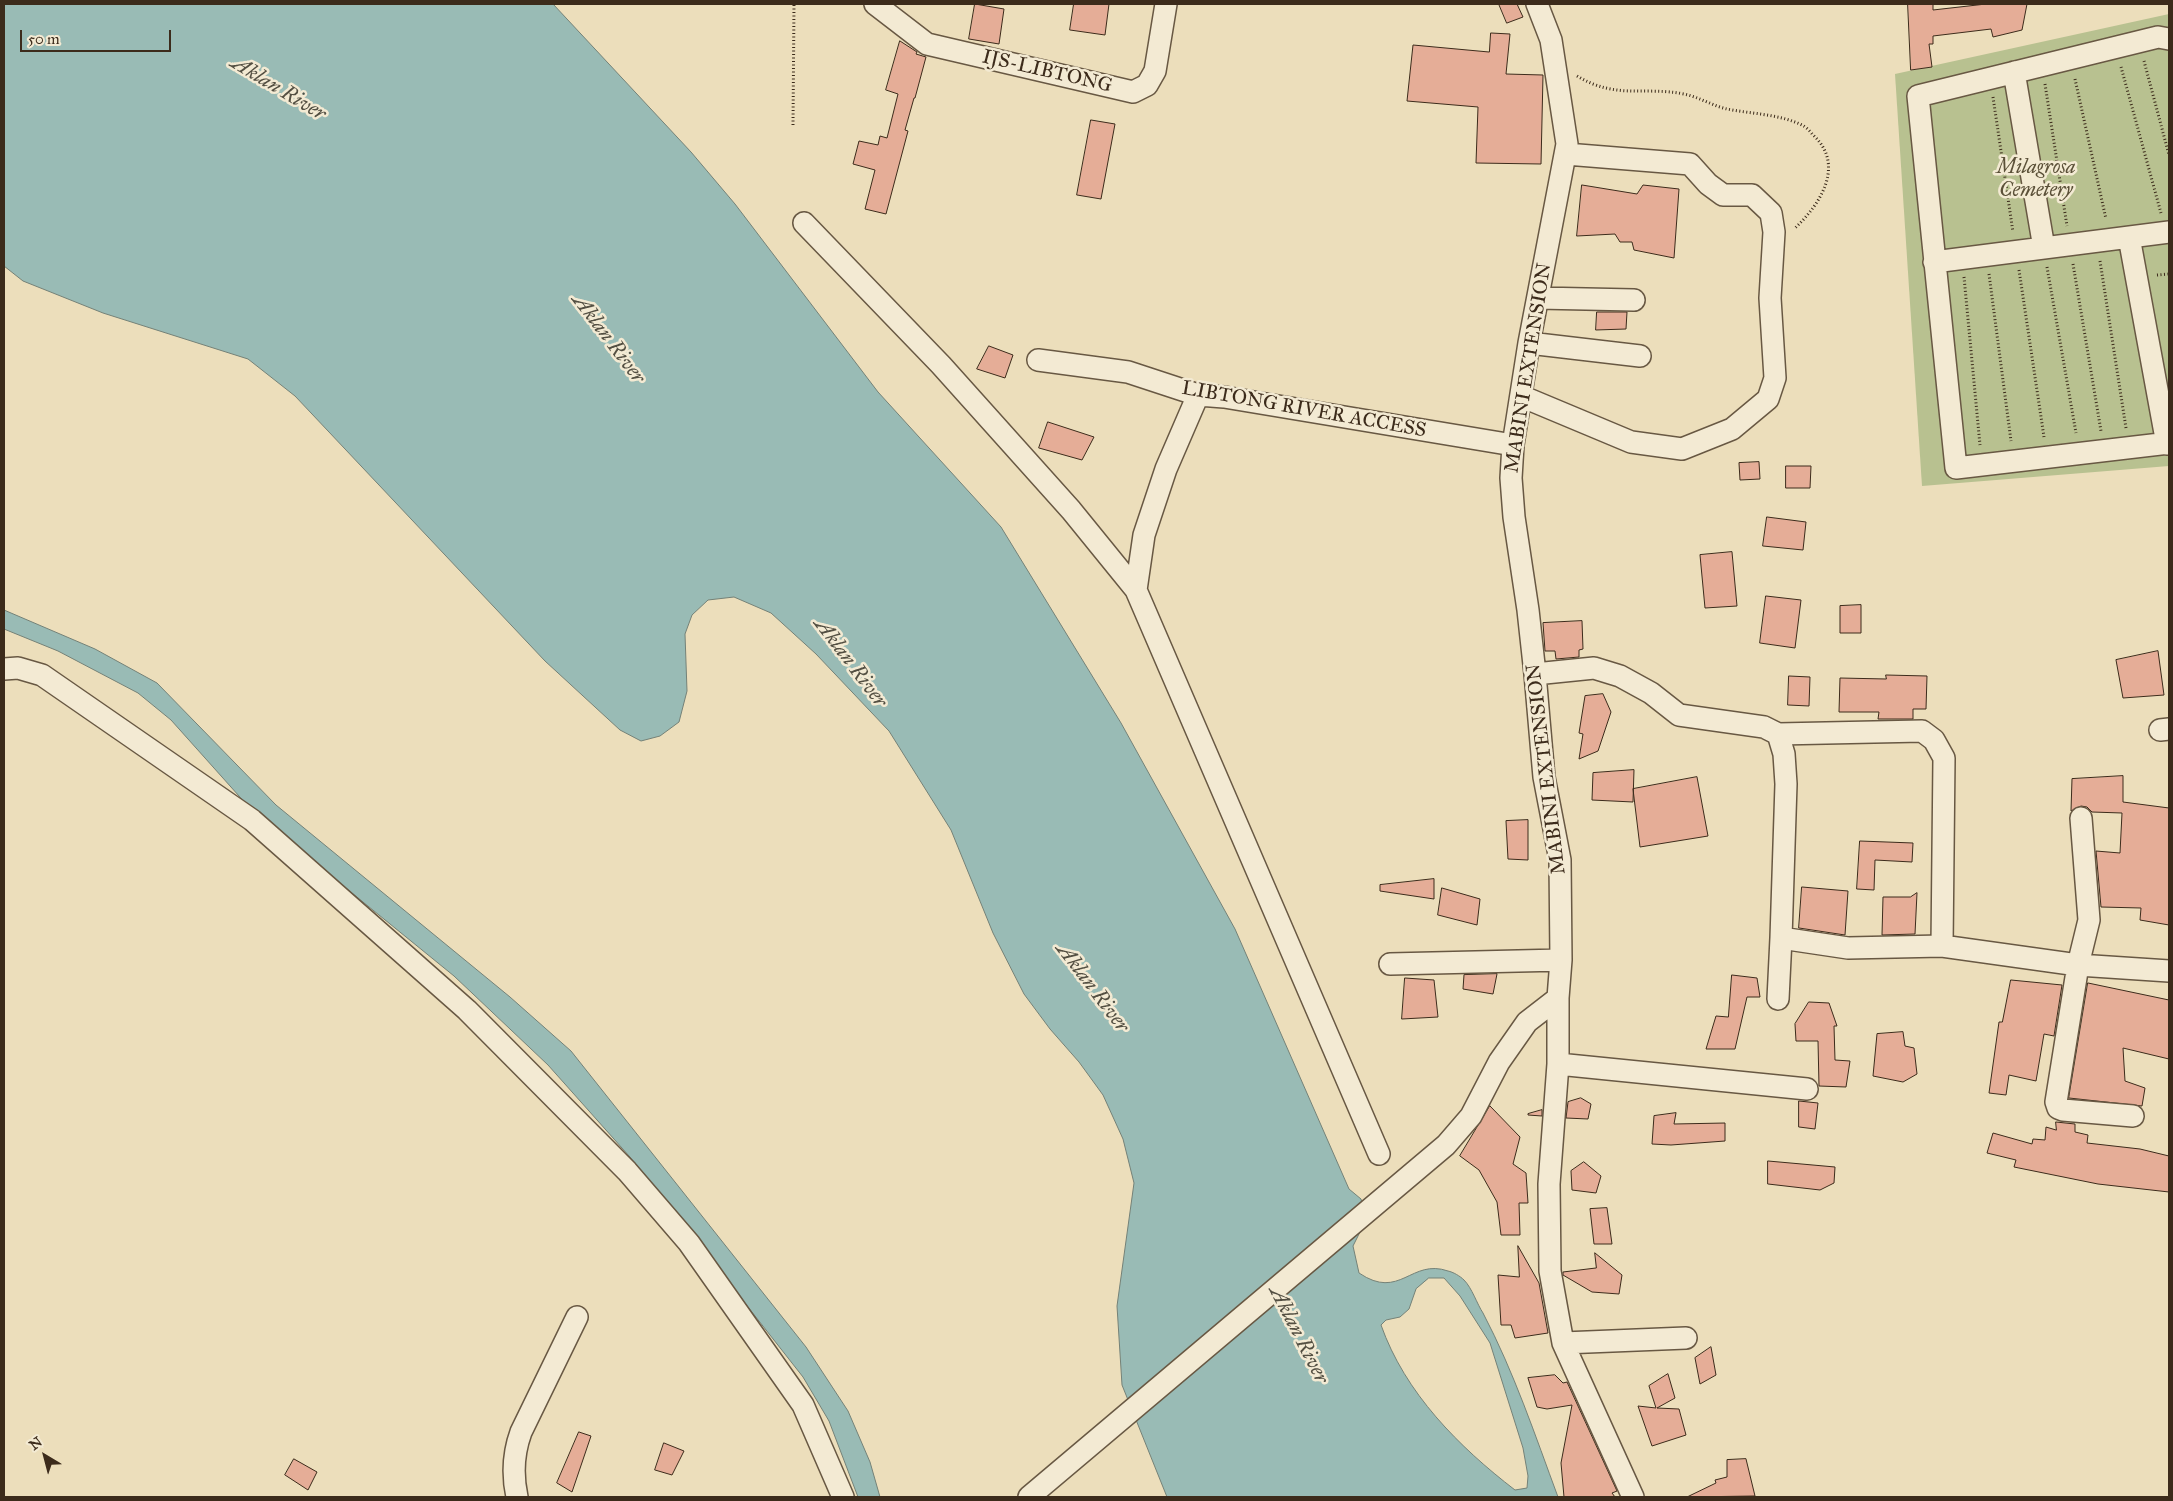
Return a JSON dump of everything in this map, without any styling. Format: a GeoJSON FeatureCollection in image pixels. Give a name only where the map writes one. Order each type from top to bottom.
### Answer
{"type":"FeatureCollection","features":[{"type":"Feature","properties":{"kind":"street","name":"IJS-LIBTONG"},"geometry":{"type":"LineString","coordinates":[[876,4],[927,44],[1133,92],[1147,85],[1154,71],[1166,4]]}},
{"type":"Feature","properties":{"kind":"street","name":"MABINI EXTENSION"},"geometry":{"type":"LineString","coordinates":[[1537,4],[1551,40],[1568,144],[1529,343],[1513,445],[1511,478],[1514,517],[1536,674],[1544,777],[1560,860],[1561,960],[1558,998],[1558,1064],[1549,1184],[1550,1270],[1563,1344],[1633,1497]]}},
{"type":"Feature","properties":{"kind":"street"},"geometry":{"type":"LineString","coordinates":[[2112,239],[2168,443],[1956,468],[1918,96],[2158,37],[2169,39]]}},
{"type":"Feature","properties":{"kind":"street"},"geometry":{"type":"LineString","coordinates":[[2014,72],[2044,248]]}},
{"type":"Feature","properties":{"kind":"street"},"geometry":{"type":"LineString","coordinates":[[1521,396],[1631,442],[1682,449],[1732,428],[1768,399],[1775,378],[1770,298],[1774,232],[1771,214],[1752,196],[1723,195],[1708,184],[1690,164],[1566,154]]}},
{"type":"Feature","properties":{"kind":"street"},"geometry":{"type":"LineString","coordinates":[[804,223],[941,365],[1071,510],[1136,590],[1380,1154]]}},
{"type":"Feature","properties":{"kind":"street"},"geometry":{"type":"LineString","coordinates":[[1934,262],[2168,232]]}},
{"type":"Feature","properties":{"kind":"street"},"geometry":{"type":"LineString","coordinates":[[1538,298],[1634,300]]}},
{"type":"Feature","properties":{"kind":"street"},"geometry":{"type":"LineString","coordinates":[[1529,343],[1640,356]]}},
{"type":"Feature","properties":{"kind":"street","name":"LIBTONG RIVER ACCESS"},"geometry":{"type":"LineString","coordinates":[[1038,360],[1128,372],[1198,395],[1224,397],[1513,445]]}},
{"type":"Feature","properties":{"kind":"street"},"geometry":{"type":"LineString","coordinates":[[1136,590],[1144,535],[1166,469],[1198,395]]}},
{"type":"Feature","properties":{"kind":"street"},"geometry":{"type":"LineString","coordinates":[[4,669],[18,668],[42,675],[252,820],[468,1010],[627,1171],[689,1244],[803,1405],[843,1497]]}},
{"type":"Feature","properties":{"kind":"street"},"geometry":{"type":"LineString","coordinates":[[1536,674],[1594,668],[1620,676],[1651,693],[1679,715],[1764,727],[1778,734],[1922,731],[1934,740],[1944,758],[1942,946]]}},
{"type":"Feature","properties":{"kind":"street"},"geometry":{"type":"LineString","coordinates":[[1778,734],[1784,754],[1786,784],[1778,999]]}},
{"type":"Feature","properties":{"kind":"street"},"geometry":{"type":"LineString","coordinates":[[2081,818],[2089,920],[2078,965],[2056,1102],[2058,1108],[2063,1110],[2133,1116]]}},
{"type":"Feature","properties":{"kind":"street"},"geometry":{"type":"LineString","coordinates":[[1781,938],[1848,948],[1942,946],[2078,965],[2169,971]]}},
{"type":"Feature","properties":{"kind":"street"},"geometry":{"type":"LineString","coordinates":[[1390,964],[1561,960]]}},
{"type":"Feature","properties":{"kind":"street"},"geometry":{"type":"LineString","coordinates":[[1029,1497],[1446,1146],[1471,1116],[1499,1062],[1526,1022],[1558,998]]}},
{"type":"Feature","properties":{"kind":"street"},"geometry":{"type":"LineString","coordinates":[[1558,1064],[1807,1089]]}},
{"type":"Feature","properties":{"kind":"street"},"geometry":{"type":"LineString","coordinates":[[518,1497],[513,1479],[515,1451],[521,1432],[577,1317]]}},
{"type":"Feature","properties":{"kind":"street"},"geometry":{"type":"LineString","coordinates":[[1563,1344],[1686,1338]]}},
{"type":"Feature","properties":{"kind":"path"},"geometry":{"type":"LineString","coordinates":[[792,124],[794,4]]}},
{"type":"Feature","properties":{"kind":"path"},"geometry":{"type":"LineString","coordinates":[[2139,42],[2169,154]]}},
{"type":"Feature","properties":{"kind":"path"},"geometry":{"type":"LineString","coordinates":[[2116,47],[2168,232]]}},
{"type":"Feature","properties":{"kind":"path"},"geometry":{"type":"LineString","coordinates":[[2071,58],[2112,239],[2129,448]]}},
{"type":"Feature","properties":{"kind":"path"},"geometry":{"type":"LineString","coordinates":[[1555,63],[1579,78],[1613,92],[1684,94],[1724,108],[1779,116],[1804,126],[1823,144],[1829,164],[1826,187],[1810,214],[1788,235],[1773,245]]}},
{"type":"Feature","properties":{"kind":"path"},"geometry":{"type":"LineString","coordinates":[[2042,65],[2105,451]]}},
{"type":"Feature","properties":{"kind":"path"},"geometry":{"type":"LineString","coordinates":[[2044,248],[2079,454]]}},
{"type":"Feature","properties":{"kind":"path"},"geometry":{"type":"LineString","coordinates":[[1987,255],[2014,462]]}},
{"type":"Feature","properties":{"kind":"path"},"geometry":{"type":"LineString","coordinates":[[1962,258],[1982,466]]}},
{"type":"Feature","properties":{"kind":"green space","name":"Milagrosa Cemetery"},"geometry":{"type":"Polygon","coordinates":[[[2169,14],[2169,466],[1922,486],[1895,74],[2169,14]]]}},
{"type":"Feature","properties":{"kind":"water","name":"Aklan River"},"geometry":{"type":"Polygon","coordinates":[[[4,4],[553,4],[691,152],[735,204],[878,392],[1001,527],[1121,723],[1235,929],[1349,1189],[1361,1199],[1366,1220],[1353,1246],[1359,1273],[1373,1280],[1385,1283],[1424,1270],[1435,1269],[1452,1272],[1467,1283],[1505,1358],[1558,1497],[1167,1497],[1122,1385],[1117,1306],[1134,1183],[1123,1139],[1103,1095],[1024,994],[993,933],[951,830],[889,731],[816,654],[771,613],[734,597],[708,600],[692,615],[685,634],[687,691],[679,722],[660,736],[641,741],[620,730],[545,661],[295,396],[248,359],[103,313],[23,281],[4,266],[4,4]],[[1429,1278],[1416,1289],[1409,1309],[1400,1317],[1386,1320],[1381,1325],[1391,1350],[1404,1373],[1436,1417],[1474,1456],[1515,1490],[1527,1488],[1528,1476],[1523,1448],[1490,1343],[1460,1296],[1444,1278],[1429,1278]]]}},
{"type":"Feature","properties":{"kind":"water"},"geometry":{"type":"Polygon","coordinates":[[[4,610],[95,649],[157,683],[276,805],[510,997],[571,1051],[806,1347],[848,1411],[870,1462],[880,1497],[858,1497],[829,1421],[803,1377],[630,1157],[548,1065],[454,976],[256,815],[171,720],[138,693],[58,651],[4,629],[4,610]]]}},
{"type":"Feature","properties":{"kind":"building"},"geometry":{"type":"Polygon","coordinates":[[[975,4],[1004,9],[999,44],[969,39],[975,4]]]}},
{"type":"Feature","properties":{"kind":"building"},"geometry":{"type":"Polygon","coordinates":[[[1074,4],[1109,4],[1105,35],[1070,30],[1074,4]]]}},
{"type":"Feature","properties":{"kind":"building"},"geometry":{"type":"Polygon","coordinates":[[[1499,4],[1517,4],[1523,17],[1507,23],[1499,4]]]}},
{"type":"Feature","properties":{"kind":"building"},"geometry":{"type":"Polygon","coordinates":[[[1908,4],[1933,4],[1933,10],[1986,4],[2027,4],[2022,30],[1993,37],[1991,29],[1933,36],[1933,44],[1929,44],[1932,67],[1911,70],[1908,4]]]}},
{"type":"Feature","properties":{"kind":"building"},"geometry":{"type":"Polygon","coordinates":[[[1491,33],[1510,34],[1506,74],[1543,75],[1541,164],[1476,163],[1478,107],[1407,101],[1413,45],[1489,52],[1491,33]]]}},
{"type":"Feature","properties":{"kind":"building"},"geometry":{"type":"Polygon","coordinates":[[[900,41],[917,52],[916,54],[926,57],[905,130],[908,131],[886,214],[865,209],[875,170],[853,164],[859,141],[878,145],[880,136],[887,138],[898,94],[886,90],[900,41]]]}},
{"type":"Feature","properties":{"kind":"building"},"geometry":{"type":"Polygon","coordinates":[[[1091,120],[1115,124],[1101,199],[1077,195],[1091,120]]]}},
{"type":"Feature","properties":{"kind":"building"},"geometry":{"type":"Polygon","coordinates":[[[1582,185],[1637,194],[1643,185],[1679,189],[1674,258],[1634,250],[1632,242],[1620,242],[1615,234],[1577,236],[1582,185]]]}},
{"type":"Feature","properties":{"kind":"building"},"geometry":{"type":"Polygon","coordinates":[[[1597,312],[1627,312],[1626,329],[1596,330],[1597,312]]]}},
{"type":"Feature","properties":{"kind":"building"},"geometry":{"type":"Polygon","coordinates":[[[989,346],[1013,355],[1005,378],[977,369],[989,346]]]}},
{"type":"Feature","properties":{"kind":"building"},"geometry":{"type":"Polygon","coordinates":[[[1048,422],[1094,437],[1082,460],[1039,448],[1048,422]]]}},
{"type":"Feature","properties":{"kind":"building"},"geometry":{"type":"Polygon","coordinates":[[[1759,462],[1760,479],[1740,480],[1739,463],[1759,462]]]}},
{"type":"Feature","properties":{"kind":"building"},"geometry":{"type":"Polygon","coordinates":[[[1786,466],[1811,466],[1810,488],[1786,488],[1786,466]]]}},
{"type":"Feature","properties":{"kind":"building"},"geometry":{"type":"Polygon","coordinates":[[[1767,517],[1806,522],[1803,550],[1763,546],[1767,517]]]}},
{"type":"Feature","properties":{"kind":"building"},"geometry":{"type":"Polygon","coordinates":[[[1732,552],[1737,606],[1705,608],[1700,555],[1732,552]]]}},
{"type":"Feature","properties":{"kind":"building"},"geometry":{"type":"Polygon","coordinates":[[[1766,596],[1801,600],[1795,648],[1760,643],[1766,596]]]}},
{"type":"Feature","properties":{"kind":"building"},"geometry":{"type":"Polygon","coordinates":[[[1861,605],[1861,633],[1840,633],[1840,606],[1861,605]]]}},
{"type":"Feature","properties":{"kind":"building"},"geometry":{"type":"Polygon","coordinates":[[[1582,621],[1583,649],[1579,650],[1579,657],[1556,659],[1555,651],[1545,651],[1543,623],[1582,621]]]}},
{"type":"Feature","properties":{"kind":"building"},"geometry":{"type":"Polygon","coordinates":[[[2158,651],[2164,695],[2123,698],[2116,660],[2158,651]]]}},
{"type":"Feature","properties":{"kind":"building"},"geometry":{"type":"Polygon","coordinates":[[[1886,675],[1927,676],[1926,709],[1913,709],[1913,719],[1878,719],[1879,712],[1839,712],[1840,678],[1886,679],[1886,675]]]}},
{"type":"Feature","properties":{"kind":"building"},"geometry":{"type":"Polygon","coordinates":[[[1789,676],[1810,677],[1809,706],[1788,705],[1789,676]]]}},
{"type":"Feature","properties":{"kind":"building"},"geometry":{"type":"Polygon","coordinates":[[[1603,694],[1611,712],[1598,751],[1579,759],[1583,734],[1579,733],[1585,696],[1603,694]]]}},
{"type":"Feature","properties":{"kind":"building"},"geometry":{"type":"Polygon","coordinates":[[[1634,770],[1633,802],[1592,800],[1593,773],[1634,770]]]}},
{"type":"Feature","properties":{"kind":"building"},"geometry":{"type":"Polygon","coordinates":[[[2123,776],[2123,802],[2169,808],[2169,925],[2140,920],[2141,908],[2101,907],[2096,851],[2120,853],[2122,813],[2092,812],[2087,807],[2081,806],[2071,811],[2072,779],[2123,776]]]}},
{"type":"Feature","properties":{"kind":"building"},"geometry":{"type":"Polygon","coordinates":[[[1697,777],[1708,836],[1640,847],[1633,789],[1697,777]]]}},
{"type":"Feature","properties":{"kind":"building"},"geometry":{"type":"Polygon","coordinates":[[[1528,820],[1528,860],[1508,859],[1506,821],[1528,820]]]}},
{"type":"Feature","properties":{"kind":"building"},"geometry":{"type":"Polygon","coordinates":[[[1860,841],[1913,843],[1912,862],[1875,860],[1874,890],[1857,889],[1860,841]]]}},
{"type":"Feature","properties":{"kind":"building"},"geometry":{"type":"Polygon","coordinates":[[[1434,879],[1434,899],[1380,891],[1380,885],[1434,879]]]}},
{"type":"Feature","properties":{"kind":"building"},"geometry":{"type":"Polygon","coordinates":[[[1802,887],[1848,891],[1845,935],[1799,928],[1802,887]]]}},
{"type":"Feature","properties":{"kind":"building"},"geometry":{"type":"Polygon","coordinates":[[[1442,888],[1480,899],[1477,925],[1438,915],[1442,888]]]}},
{"type":"Feature","properties":{"kind":"building"},"geometry":{"type":"Polygon","coordinates":[[[1917,893],[1915,934],[1882,935],[1883,897],[1910,897],[1917,893]]]}},
{"type":"Feature","properties":{"kind":"building"},"geometry":{"type":"Polygon","coordinates":[[[1497,974],[1493,994],[1463,989],[1464,975],[1497,974]]]}},
{"type":"Feature","properties":{"kind":"building"},"geometry":{"type":"Polygon","coordinates":[[[1732,975],[1757,978],[1760,997],[1747,997],[1735,1049],[1706,1049],[1716,1016],[1728,1017],[1732,975]]]}},
{"type":"Feature","properties":{"kind":"building"},"geometry":{"type":"Polygon","coordinates":[[[1405,978],[1434,980],[1438,1017],[1402,1019],[1405,978]]]}},
{"type":"Feature","properties":{"kind":"building"},"geometry":{"type":"Polygon","coordinates":[[[2011,980],[2062,985],[2054,1036],[2044,1034],[2036,1081],[2009,1075],[2006,1095],[1989,1093],[1999,1022],[2002,1022],[2011,980]]]}},
{"type":"Feature","properties":{"kind":"building"},"geometry":{"type":"Polygon","coordinates":[[[2088,983],[2169,1000],[2169,1059],[2123,1048],[2125,1081],[2145,1088],[2142,1106],[2069,1098],[2088,983]]]}},
{"type":"Feature","properties":{"kind":"building"},"geometry":{"type":"Polygon","coordinates":[[[1809,1002],[1829,1003],[1837,1026],[1834,1026],[1835,1060],[1850,1061],[1846,1087],[1819,1086],[1818,1041],[1796,1041],[1795,1024],[1809,1002]]]}},
{"type":"Feature","properties":{"kind":"building"},"geometry":{"type":"Polygon","coordinates":[[[1903,1032],[1905,1046],[1914,1048],[1917,1074],[1903,1082],[1873,1076],[1877,1034],[1903,1032]]]}},
{"type":"Feature","properties":{"kind":"building"},"geometry":{"type":"Polygon","coordinates":[[[1581,1098],[1591,1104],[1588,1119],[1566,1118],[1568,1102],[1581,1098]]]}},
{"type":"Feature","properties":{"kind":"building"},"geometry":{"type":"Polygon","coordinates":[[[1799,1101],[1818,1103],[1815,1129],[1799,1127],[1799,1101]]]}},
{"type":"Feature","properties":{"kind":"building"},"geometry":{"type":"Polygon","coordinates":[[[1490,1106],[1520,1137],[1513,1164],[1526,1173],[1528,1203],[1519,1203],[1520,1235],[1501,1235],[1497,1202],[1479,1170],[1460,1156],[1490,1106]]]}},
{"type":"Feature","properties":{"kind":"building"},"geometry":{"type":"Polygon","coordinates":[[[1542,1110],[1542,1116],[1528,1115],[1528,1114],[1542,1110]]]}},
{"type":"Feature","properties":{"kind":"building"},"geometry":{"type":"Polygon","coordinates":[[[1676,1113],[1674,1124],[1725,1123],[1725,1141],[1671,1145],[1652,1144],[1654,1116],[1676,1113]]]}},
{"type":"Feature","properties":{"kind":"building"},"geometry":{"type":"Polygon","coordinates":[[[2056,1122],[2075,1124],[2075,1132],[2088,1135],[2087,1143],[2140,1149],[2169,1156],[2169,1192],[2098,1184],[2014,1167],[2016,1160],[1987,1153],[1993,1133],[2032,1144],[2033,1139],[2045,1140],[2046,1127],[2056,1130],[2056,1122]]]}},
{"type":"Feature","properties":{"kind":"building"},"geometry":{"type":"Polygon","coordinates":[[[1768,1161],[1835,1167],[1834,1183],[1820,1190],[1768,1184],[1768,1161]]]}},
{"type":"Feature","properties":{"kind":"building"},"geometry":{"type":"Polygon","coordinates":[[[1584,1162],[1601,1176],[1596,1193],[1572,1190],[1571,1171],[1584,1162]]]}},
{"type":"Feature","properties":{"kind":"building"},"geometry":{"type":"Polygon","coordinates":[[[1607,1208],[1612,1244],[1594,1244],[1590,1209],[1607,1208]]]}},
{"type":"Feature","properties":{"kind":"building"},"geometry":{"type":"Polygon","coordinates":[[[1518,1246],[1539,1283],[1548,1333],[1515,1338],[1511,1325],[1501,1325],[1498,1275],[1519,1277],[1518,1246]]]}},
{"type":"Feature","properties":{"kind":"building"},"geometry":{"type":"Polygon","coordinates":[[[1595,1253],[1622,1275],[1619,1294],[1592,1292],[1563,1275],[1563,1272],[1596,1268],[1595,1253]]]}},
{"type":"Feature","properties":{"kind":"building"},"geometry":{"type":"Polygon","coordinates":[[[1711,1347],[1716,1375],[1700,1384],[1695,1358],[1711,1347]]]}},
{"type":"Feature","properties":{"kind":"building"},"geometry":{"type":"Polygon","coordinates":[[[1668,1374],[1675,1398],[1657,1408],[1679,1409],[1686,1435],[1652,1446],[1638,1406],[1656,1408],[1649,1386],[1668,1374]]]}},
{"type":"Feature","properties":{"kind":"building"},"geometry":{"type":"Polygon","coordinates":[[[1555,1375],[1563,1383],[1567,1382],[1617,1491],[1612,1493],[1615,1497],[1564,1497],[1561,1463],[1572,1405],[1547,1409],[1537,1407],[1528,1378],[1555,1375]]]}},
{"type":"Feature","properties":{"kind":"building"},"geometry":{"type":"Polygon","coordinates":[[[579,1432],[591,1436],[572,1492],[557,1483],[579,1432]]]}},
{"type":"Feature","properties":{"kind":"building"},"geometry":{"type":"Polygon","coordinates":[[[664,1443],[684,1451],[672,1475],[655,1470],[664,1443]]]}},
{"type":"Feature","properties":{"kind":"building"},"geometry":{"type":"Polygon","coordinates":[[[294,1459],[317,1472],[308,1490],[285,1475],[294,1459]]]}},
{"type":"Feature","properties":{"kind":"building"},"geometry":{"type":"Polygon","coordinates":[[[1746,1459],[1755,1496],[1687,1497],[1716,1483],[1715,1480],[1727,1477],[1727,1460],[1746,1459]]]}}]}
